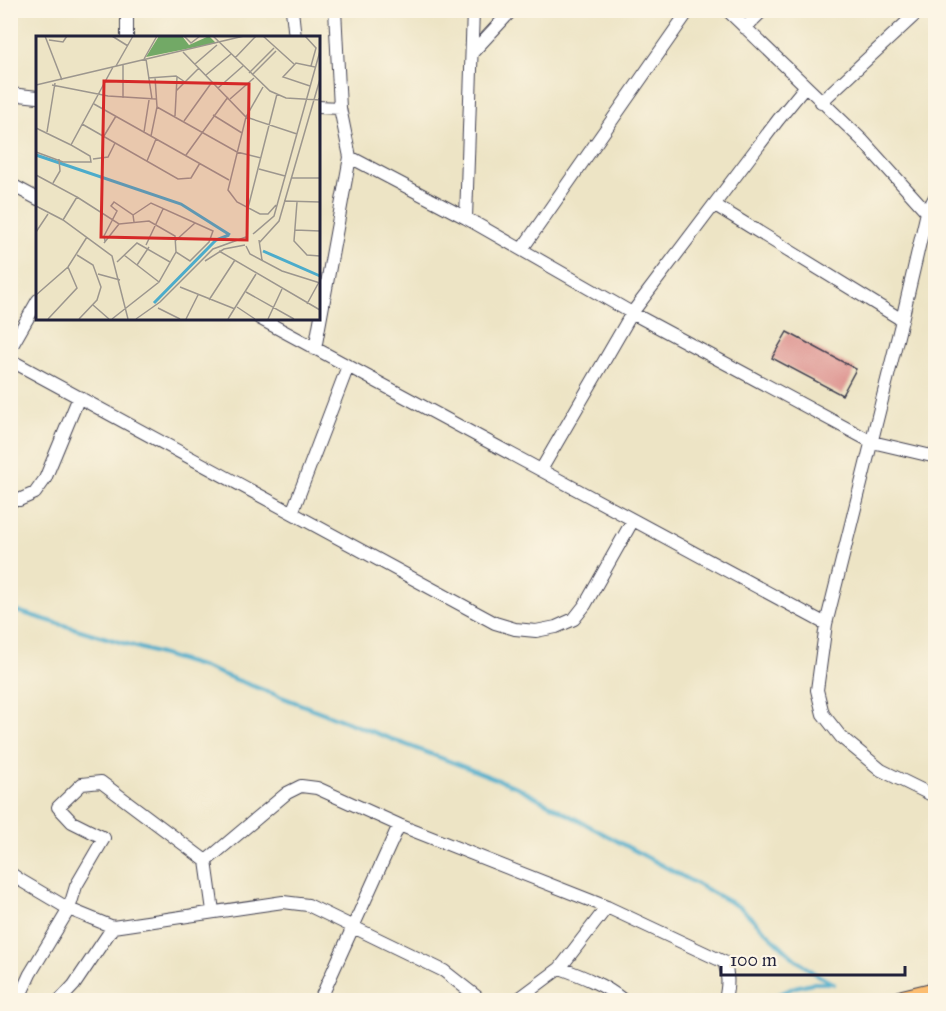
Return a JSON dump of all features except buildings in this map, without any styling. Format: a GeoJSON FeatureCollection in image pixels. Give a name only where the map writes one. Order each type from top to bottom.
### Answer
{"type":"FeatureCollection","features":[{"type":"Feature","properties":{"kind":"main road"},"geometry":{"type":"LineString","coordinates":[[903,1000],[936,992]]}},
{"type":"Feature","properties":{"kind":"street"},"geometry":{"type":"LineString","coordinates":[[127,10],[127,36]]}},
{"type":"Feature","properties":{"kind":"street"},"geometry":{"type":"LineString","coordinates":[[292,10],[295,36]]}},
{"type":"Feature","properties":{"kind":"street"},"geometry":{"type":"LineString","coordinates":[[315,349],[350,157],[340,108],[335,10]]}},
{"type":"Feature","properties":{"kind":"street"},"geometry":{"type":"LineString","coordinates":[[466,218],[473,10]]}},
{"type":"Feature","properties":{"kind":"street"},"geometry":{"type":"LineString","coordinates":[[472,53],[512,10]]}},
{"type":"Feature","properties":{"kind":"street"},"geometry":{"type":"LineString","coordinates":[[522,249],[689,10]]}},
{"type":"Feature","properties":{"kind":"street"},"geometry":{"type":"LineString","coordinates":[[727,10],[862,141],[931,215]]}},
{"type":"Feature","properties":{"kind":"street"},"geometry":{"type":"LineString","coordinates":[[745,28],[763,10]]}},
{"type":"Feature","properties":{"kind":"street"},"geometry":{"type":"LineString","coordinates":[[821,102],[920,10]]}},
{"type":"Feature","properties":{"kind":"street"},"geometry":{"type":"LineString","coordinates":[[541,470],[632,313],[805,87]]}},
{"type":"Feature","properties":{"kind":"street"},"geometry":{"type":"LineString","coordinates":[[10,94],[36,97]]}},
{"type":"Feature","properties":{"kind":"street"},"geometry":{"type":"LineString","coordinates":[[320,108],[340,108]]}},
{"type":"Feature","properties":{"kind":"street"},"geometry":{"type":"LineString","coordinates":[[350,157],[466,218],[632,313],[872,442],[936,457]]}},
{"type":"Feature","properties":{"kind":"street"},"geometry":{"type":"LineString","coordinates":[[10,184],[36,198]]}},
{"type":"Feature","properties":{"kind":"street"},"geometry":{"type":"LineString","coordinates":[[936,195],[902,320],[826,624],[817,690],[824,714],[841,737],[881,770],[936,797]]}},
{"type":"Feature","properties":{"kind":"street"},"geometry":{"type":"LineString","coordinates":[[715,205],[902,320]]}},
{"type":"Feature","properties":{"kind":"street"},"geometry":{"type":"LineString","coordinates":[[10,349],[36,304]]}},
{"type":"Feature","properties":{"kind":"street"},"geometry":{"type":"LineString","coordinates":[[266,320],[315,349],[826,624]]}},
{"type":"Feature","properties":{"kind":"street"},"geometry":{"type":"LineString","coordinates":[[10,360],[495,623],[515,629],[536,631],[556,627],[574,619],[585,606],[633,520]]}},
{"type":"Feature","properties":{"kind":"street"},"geometry":{"type":"LineString","coordinates":[[292,513],[348,366]]}},
{"type":"Feature","properties":{"kind":"street"},"geometry":{"type":"LineString","coordinates":[[10,501],[35,493],[45,479],[79,397]]}},
{"type":"Feature","properties":{"kind":"street"},"geometry":{"type":"LineString","coordinates":[[18,1000],[30,974],[69,909],[76,886],[104,838],[72,822],[58,807],[82,784],[101,782],[206,861],[213,911]]}},
{"type":"Feature","properties":{"kind":"street"},"geometry":{"type":"LineString","coordinates":[[206,861],[287,793],[301,786],[317,788],[399,825],[607,907],[724,962],[728,975],[724,1000]]}},
{"type":"Feature","properties":{"kind":"street"},"geometry":{"type":"LineString","coordinates":[[320,1000],[399,825]]}},
{"type":"Feature","properties":{"kind":"street"},"geometry":{"type":"LineString","coordinates":[[10,873],[69,909],[112,927],[283,902],[308,904],[444,971],[477,997],[477,1000]]}},
{"type":"Feature","properties":{"kind":"street"},"geometry":{"type":"LineString","coordinates":[[517,1000],[560,968],[607,907]]}},
{"type":"Feature","properties":{"kind":"street"},"geometry":{"type":"LineString","coordinates":[[60,1000],[74,985],[112,927]]}},
{"type":"Feature","properties":{"kind":"street"},"geometry":{"type":"LineString","coordinates":[[560,968],[586,977],[623,1000]]}},
{"type":"Feature","properties":{"kind":"waterway"},"geometry":{"type":"LineString","coordinates":[[10,609],[203,667],[517,787],[741,908],[795,959],[834,984]]}},
{"type":"Feature","properties":{"kind":"waterway"},"geometry":{"type":"LineString","coordinates":[[767,1000],[795,987],[812,983],[831,983]]}}]}
